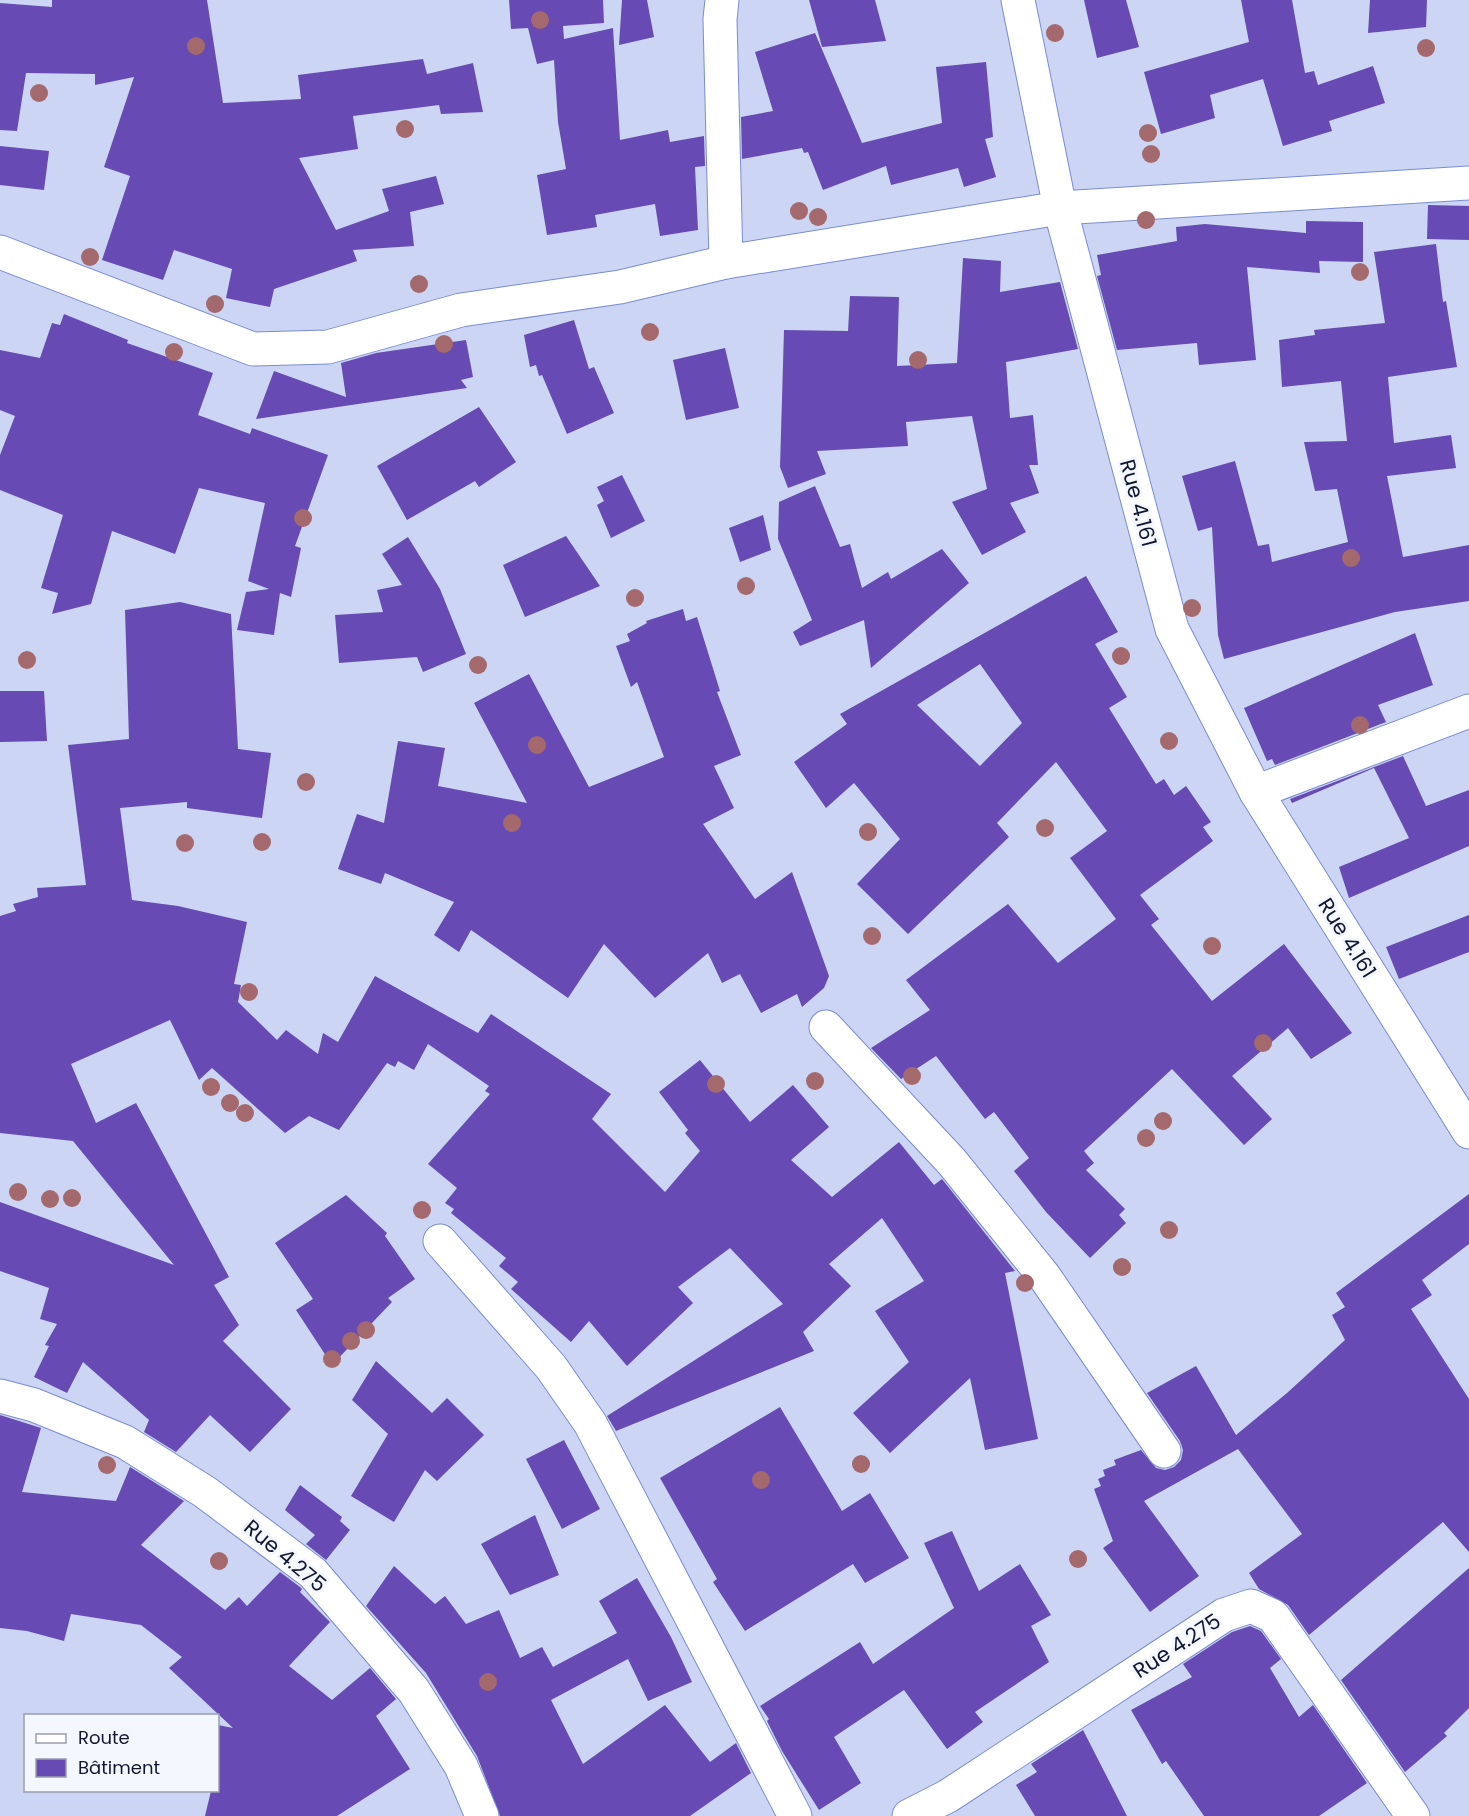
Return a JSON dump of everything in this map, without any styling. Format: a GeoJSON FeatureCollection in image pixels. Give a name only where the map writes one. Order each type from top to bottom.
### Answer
{"type":"FeatureCollection","features":[{"type":"Feature","properties":{"kind":"street"},"geometry":{"type":"LineString","coordinates":[[722,0],[720,19],[726,262]]}},
{"type":"Feature","properties":{"kind":"street","name":"Rue 4.161"},"geometry":{"type":"LineString","coordinates":[[1018,0],[1060,208],[1172,630],[1256,792],[1469,1132]]}},
{"type":"Feature","properties":{"kind":"street"},"geometry":{"type":"LineString","coordinates":[[0,252],[253,349],[328,347],[461,310],[621,287],[726,262],[1060,208],[1469,183]]}},
{"type":"Feature","properties":{"kind":"street"},"geometry":{"type":"LineString","coordinates":[[1256,792],[1469,711]]}},
{"type":"Feature","properties":{"kind":"street"},"geometry":{"type":"LineString","coordinates":[[826,1027],[952,1162],[1044,1276],[1164,1451]]}},
{"type":"Feature","properties":{"kind":"street"},"geometry":{"type":"LineString","coordinates":[[440,1241],[551,1367],[590,1423],[795,1816]]}},
{"type":"Feature","properties":{"kind":"street","name":"Rue 4.275"},"geometry":{"type":"LineString","coordinates":[[0,1396],[34,1405],[125,1442],[205,1492],[313,1574],[414,1691],[461,1766],[482,1816]]}},
{"type":"Feature","properties":{"kind":"street","name":"Rue 4.275"},"geometry":{"type":"LineString","coordinates":[[909,1816],[954,1806],[1224,1615],[1251,1606],[1273,1617],[1413,1816]]}},
{"type":"Feature","properties":{"kind":"building"},"geometry":{"type":"Polygon","coordinates":[[[52,0],[207,0],[223,103],[301,99],[298,75],[423,59],[427,74],[473,63],[483,112],[441,114],[439,105],[353,116],[358,149],[299,158],[336,230],[389,211],[382,189],[436,176],[444,204],[410,212],[414,246],[353,250],[357,261],[274,289],[270,307],[226,298],[232,269],[174,250],[163,280],[102,260],[130,176],[104,167],[134,77],[95,85],[95,74],[26,73],[17,131],[0,130],[0,3],[52,7],[52,0]]]}},
{"type":"Feature","properties":{"kind":"building"},"geometry":{"type":"Polygon","coordinates":[[[509,0],[603,0],[604,23],[563,26],[564,39],[613,28],[620,140],[668,130],[670,142],[704,136],[705,166],[695,167],[698,230],[660,236],[655,204],[595,215],[597,227],[547,235],[537,175],[566,169],[558,122],[554,60],[537,64],[528,28],[511,29],[509,0]]]}},
{"type":"Feature","properties":{"kind":"building"},"geometry":{"type":"Polygon","coordinates":[[[622,0],[647,0],[654,37],[619,45],[622,0]]]}},
{"type":"Feature","properties":{"kind":"building"},"geometry":{"type":"Polygon","coordinates":[[[809,0],[875,0],[886,41],[822,47],[809,0]]]}},
{"type":"Feature","properties":{"kind":"building"},"geometry":{"type":"Polygon","coordinates":[[[1084,0],[1126,0],[1139,47],[1097,58],[1084,0]]]}},
{"type":"Feature","properties":{"kind":"building"},"geometry":{"type":"Polygon","coordinates":[[[1241,0],[1292,0],[1305,73],[1314,71],[1318,85],[1373,66],[1385,103],[1329,121],[1332,131],[1283,146],[1263,79],[1210,95],[1215,118],[1161,134],[1144,72],[1249,42],[1241,0]]]}},
{"type":"Feature","properties":{"kind":"building"},"geometry":{"type":"Polygon","coordinates":[[[1370,0],[1427,0],[1426,27],[1368,33],[1370,0]]]}},
{"type":"Feature","properties":{"kind":"building"},"geometry":{"type":"Polygon","coordinates":[[[815,33],[862,143],[942,123],[936,67],[986,62],[993,137],[985,139],[996,177],[964,187],[958,168],[891,185],[886,166],[823,190],[808,152],[804,153],[802,148],[742,159],[741,117],[773,111],[755,52],[815,33]]]}},
{"type":"Feature","properties":{"kind":"building"},"geometry":{"type":"Polygon","coordinates":[[[0,146],[49,151],[44,190],[0,185],[0,146]]]}},
{"type":"Feature","properties":{"kind":"building"},"geometry":{"type":"Polygon","coordinates":[[[1428,205],[1469,206],[1469,240],[1427,239],[1428,205]]]}},
{"type":"Feature","properties":{"kind":"building"},"geometry":{"type":"Polygon","coordinates":[[[1306,221],[1363,222],[1363,262],[1319,261],[1320,273],[1247,267],[1256,360],[1199,365],[1197,343],[1117,350],[1097,276],[1101,275],[1097,255],[1177,241],[1176,227],[1205,224],[1306,233],[1306,221]]]}},
{"type":"Feature","properties":{"kind":"building"},"geometry":{"type":"Polygon","coordinates":[[[1436,244],[1443,302],[1446,301],[1457,367],[1388,377],[1394,443],[1451,435],[1456,468],[1387,476],[1403,557],[1469,545],[1469,601],[1395,612],[1224,659],[1218,635],[1212,527],[1198,531],[1182,476],[1235,461],[1258,546],[1269,544],[1272,562],[1348,542],[1337,489],[1315,491],[1304,442],[1347,441],[1341,381],[1282,387],[1279,340],[1315,335],[1314,330],[1385,323],[1374,252],[1436,244]]]}},
{"type":"Feature","properties":{"kind":"building"},"geometry":{"type":"Polygon","coordinates":[[[963,258],[1001,261],[1000,292],[1060,282],[1078,349],[1006,362],[1010,418],[1033,415],[1038,465],[1029,465],[1039,493],[1010,503],[1026,532],[982,555],[952,502],[987,489],[972,416],[906,422],[908,446],[817,451],[826,474],[788,488],[780,467],[784,330],[848,331],[850,296],[899,297],[897,366],[957,363],[963,258]]]}},
{"type":"Feature","properties":{"kind":"building"},"geometry":{"type":"Polygon","coordinates":[[[64,314],[128,340],[127,343],[213,373],[198,415],[250,434],[252,428],[328,455],[295,546],[301,548],[291,597],[280,593],[274,635],[237,630],[246,592],[269,589],[248,581],[265,503],[199,488],[175,554],[112,531],[91,604],[52,614],[58,593],[41,588],[63,515],[0,490],[0,455],[15,416],[0,410],[0,350],[40,358],[52,323],[60,325],[64,314]]]}},
{"type":"Feature","properties":{"kind":"building"},"geometry":{"type":"Polygon","coordinates":[[[574,320],[589,369],[594,367],[614,413],[567,434],[542,375],[539,376],[536,365],[530,367],[524,335],[574,320]]]}},
{"type":"Feature","properties":{"kind":"building"},"geometry":{"type":"Polygon","coordinates":[[[466,340],[473,377],[461,380],[467,388],[256,419],[274,371],[346,397],[341,363],[376,353],[466,340]]]}},
{"type":"Feature","properties":{"kind":"building"},"geometry":{"type":"Polygon","coordinates":[[[725,348],[739,408],[686,420],[673,360],[725,348]]]}},
{"type":"Feature","properties":{"kind":"building"},"geometry":{"type":"Polygon","coordinates":[[[479,407],[516,462],[479,487],[475,481],[407,520],[377,466],[479,407]]]}},
{"type":"Feature","properties":{"kind":"building"},"geometry":{"type":"Polygon","coordinates":[[[622,475],[645,521],[611,538],[597,505],[604,501],[597,487],[622,475]]]}},
{"type":"Feature","properties":{"kind":"building"},"geometry":{"type":"Polygon","coordinates":[[[815,486],[840,547],[850,544],[862,588],[888,572],[891,579],[942,549],[969,583],[871,668],[864,620],[800,646],[793,632],[812,620],[778,539],[779,502],[815,486]]]}},
{"type":"Feature","properties":{"kind":"building"},"geometry":{"type":"Polygon","coordinates":[[[763,515],[771,550],[740,562],[729,528],[763,515]]]}},
{"type":"Feature","properties":{"kind":"building"},"geometry":{"type":"Polygon","coordinates":[[[566,536],[600,586],[525,617],[503,565],[566,536]]]}},
{"type":"Feature","properties":{"kind":"building"},"geometry":{"type":"Polygon","coordinates":[[[408,537],[440,589],[466,654],[423,672],[417,657],[339,663],[335,615],[383,612],[377,590],[402,585],[382,554],[408,537]]]}},
{"type":"Feature","properties":{"kind":"building"},"geometry":{"type":"Polygon","coordinates":[[[1086,576],[1118,632],[1095,644],[1127,697],[1109,708],[1156,784],[1164,779],[1174,795],[1186,786],[1211,822],[1203,827],[1213,841],[1140,895],[1159,919],[1151,925],[1212,1001],[1284,944],[1352,1033],[1311,1059],[1288,1028],[1232,1076],[1272,1119],[1244,1145],[1172,1069],[1084,1151],[1094,1163],[1086,1170],[1125,1209],[1119,1215],[1126,1223],[1090,1258],[1046,1212],[1014,1171],[1029,1158],[994,1112],[985,1119],[936,1056],[901,1079],[871,1048],[930,1010],[906,980],[1008,904],[1058,963],[1116,919],[1070,858],[1107,831],[1056,762],[997,823],[1009,837],[908,934],[857,884],[900,839],[854,783],[826,808],[794,762],[847,724],[840,714],[1086,576]],[[980,664],[917,705],[980,766],[1022,723],[980,664]]]}},
{"type":"Feature","properties":{"kind":"building"},"geometry":{"type":"Polygon","coordinates":[[[180,602],[231,614],[238,749],[271,753],[262,818],[187,808],[187,802],[120,808],[132,900],[178,906],[247,922],[234,984],[241,985],[238,1002],[277,1040],[286,1030],[318,1054],[323,1033],[338,1042],[375,976],[478,1033],[491,1014],[611,1094],[592,1119],[665,1192],[700,1151],[685,1133],[688,1130],[659,1092],[700,1060],[750,1122],[793,1085],[829,1127],[791,1160],[832,1197],[899,1142],[934,1185],[942,1179],[1015,1271],[1005,1273],[1038,1439],[985,1450],[970,1378],[890,1453],[853,1413],[909,1362],[875,1311],[924,1281],[882,1218],[829,1264],[851,1286],[803,1332],[814,1351],[616,1431],[607,1416],[783,1304],[730,1248],[678,1287],[693,1303],[627,1366],[589,1321],[571,1342],[511,1289],[518,1282],[499,1266],[506,1258],[451,1213],[454,1209],[445,1203],[457,1188],[428,1164],[490,1094],[485,1091],[489,1086],[428,1044],[414,1070],[398,1061],[395,1067],[387,1063],[339,1130],[309,1116],[285,1133],[212,1068],[199,1080],[170,1020],[71,1064],[96,1123],[136,1103],[229,1277],[214,1285],[239,1325],[223,1341],[291,1409],[250,1452],[210,1415],[176,1452],[144,1432],[149,1420],[83,1362],[67,1393],[34,1377],[49,1346],[45,1345],[57,1324],[40,1319],[49,1288],[0,1271],[0,1202],[174,1265],[73,1141],[0,1133],[0,916],[16,911],[13,904],[38,897],[37,888],[86,885],[68,745],[129,739],[125,610],[180,602]]]}},
{"type":"Feature","properties":{"kind":"building"},"geometry":{"type":"Polygon","coordinates":[[[683,609],[686,621],[697,617],[720,691],[717,692],[741,755],[714,766],[734,808],[703,824],[755,899],[792,872],[829,976],[824,988],[802,1007],[797,994],[761,1013],[740,974],[722,983],[708,953],[655,998],[604,944],[568,998],[471,930],[459,952],[434,935],[454,902],[385,873],[381,884],[338,869],[357,814],[384,823],[398,741],[445,748],[438,786],[527,803],[474,703],[529,674],[589,787],[664,757],[637,682],[631,687],[616,646],[630,641],[627,634],[647,623],[646,621],[683,609]]]}},
{"type":"Feature","properties":{"kind":"building"},"geometry":{"type":"Polygon","coordinates":[[[1415,633],[1433,685],[1378,705],[1386,722],[1275,765],[1272,759],[1267,761],[1244,708],[1415,633]]]}},
{"type":"Feature","properties":{"kind":"building"},"geometry":{"type":"Polygon","coordinates":[[[0,691],[44,691],[47,741],[0,742],[0,691]]]}},
{"type":"Feature","properties":{"kind":"building"},"geometry":{"type":"Polygon","coordinates":[[[1403,756],[1426,806],[1469,790],[1469,846],[1349,898],[1339,867],[1409,838],[1374,768],[1292,803],[1290,799],[1403,756]]]}},
{"type":"Feature","properties":{"kind":"building"},"geometry":{"type":"Polygon","coordinates":[[[1469,915],[1469,952],[1399,979],[1386,947],[1469,915]]]}},
{"type":"Feature","properties":{"kind":"building"},"geometry":{"type":"Polygon","coordinates":[[[1469,1194],[1469,1244],[1422,1280],[1432,1295],[1411,1309],[1469,1399],[1469,1552],[1443,1522],[1309,1635],[1288,1605],[1259,1589],[1249,1573],[1302,1534],[1238,1449],[1144,1501],[1199,1576],[1150,1612],[1103,1548],[1113,1541],[1094,1489],[1101,1486],[1098,1479],[1105,1476],[1103,1470],[1116,1465],[1114,1460],[1141,1450],[1156,1468],[1165,1470],[1174,1467],[1181,1460],[1183,1450],[1180,1441],[1147,1393],[1196,1366],[1236,1435],[1287,1393],[1345,1340],[1332,1315],[1345,1307],[1336,1293],[1469,1194]]]}},
{"type":"Feature","properties":{"kind":"building"},"geometry":{"type":"Polygon","coordinates":[[[346,1195],[387,1233],[385,1236],[415,1279],[388,1298],[392,1302],[332,1365],[296,1310],[313,1299],[275,1243],[346,1195]]]}},
{"type":"Feature","properties":{"kind":"building"},"geometry":{"type":"Polygon","coordinates":[[[376,1361],[432,1413],[447,1398],[484,1435],[437,1481],[425,1470],[394,1522],[351,1496],[388,1434],[352,1400],[376,1361]]]}},
{"type":"Feature","properties":{"kind":"building"},"geometry":{"type":"Polygon","coordinates":[[[780,1407],[842,1511],[870,1493],[909,1558],[865,1583],[853,1564],[745,1631],[713,1582],[717,1579],[660,1478],[780,1407]]]}},
{"type":"Feature","properties":{"kind":"building"},"geometry":{"type":"Polygon","coordinates":[[[0,1415],[41,1428],[22,1492],[116,1501],[130,1467],[184,1501],[141,1545],[225,1610],[239,1597],[247,1606],[280,1572],[300,1587],[302,1589],[300,1592],[330,1622],[289,1666],[332,1700],[370,1668],[396,1699],[376,1716],[410,1769],[337,1816],[205,1816],[211,1792],[219,1792],[219,1725],[233,1728],[169,1668],[182,1657],[141,1625],[71,1614],[64,1641],[27,1631],[0,1628],[0,1415]]]}},
{"type":"Feature","properties":{"kind":"building"},"geometry":{"type":"Polygon","coordinates":[[[564,1440],[600,1509],[562,1529],[526,1459],[564,1440]]]}},
{"type":"Feature","properties":{"kind":"building"},"geometry":{"type":"Polygon","coordinates":[[[300,1485],[342,1517],[340,1521],[350,1530],[326,1560],[306,1544],[315,1535],[285,1510],[300,1485]]]}},
{"type":"Feature","properties":{"kind":"building"},"geometry":{"type":"Polygon","coordinates":[[[535,1515],[559,1575],[510,1595],[481,1544],[535,1515]]]}},
{"type":"Feature","properties":{"kind":"building"},"geometry":{"type":"Polygon","coordinates":[[[952,1531],[979,1591],[1020,1564],[1051,1615],[1031,1626],[1049,1662],[975,1712],[983,1722],[947,1749],[904,1690],[834,1737],[861,1783],[819,1810],[782,1751],[767,1721],[769,1719],[760,1706],[860,1642],[873,1664],[954,1608],[924,1543],[952,1531]]]}},
{"type":"Feature","properties":{"kind":"building"},"geometry":{"type":"Polygon","coordinates":[[[394,1566],[435,1604],[445,1596],[466,1624],[499,1610],[520,1658],[542,1647],[553,1667],[617,1633],[599,1601],[637,1578],[671,1637],[692,1682],[648,1701],[628,1659],[551,1700],[583,1764],[665,1705],[710,1762],[736,1743],[751,1773],[690,1816],[500,1816],[477,1756],[426,1673],[366,1606],[394,1566]]]}},
{"type":"Feature","properties":{"kind":"building"},"geometry":{"type":"Polygon","coordinates":[[[1469,1568],[1469,1708],[1444,1733],[1447,1736],[1405,1772],[1341,1680],[1469,1568]]]}},
{"type":"Feature","properties":{"kind":"building"},"geometry":{"type":"Polygon","coordinates":[[[1250,1626],[1261,1631],[1281,1659],[1270,1668],[1299,1717],[1313,1705],[1367,1783],[1319,1816],[1204,1816],[1166,1761],[1162,1764],[1131,1710],[1192,1677],[1183,1664],[1232,1632],[1250,1626]]]}},
{"type":"Feature","properties":{"kind":"building"},"geometry":{"type":"Polygon","coordinates":[[[1083,1730],[1127,1816],[1035,1816],[1016,1785],[1037,1772],[1031,1764],[1083,1730]]]}}]}
